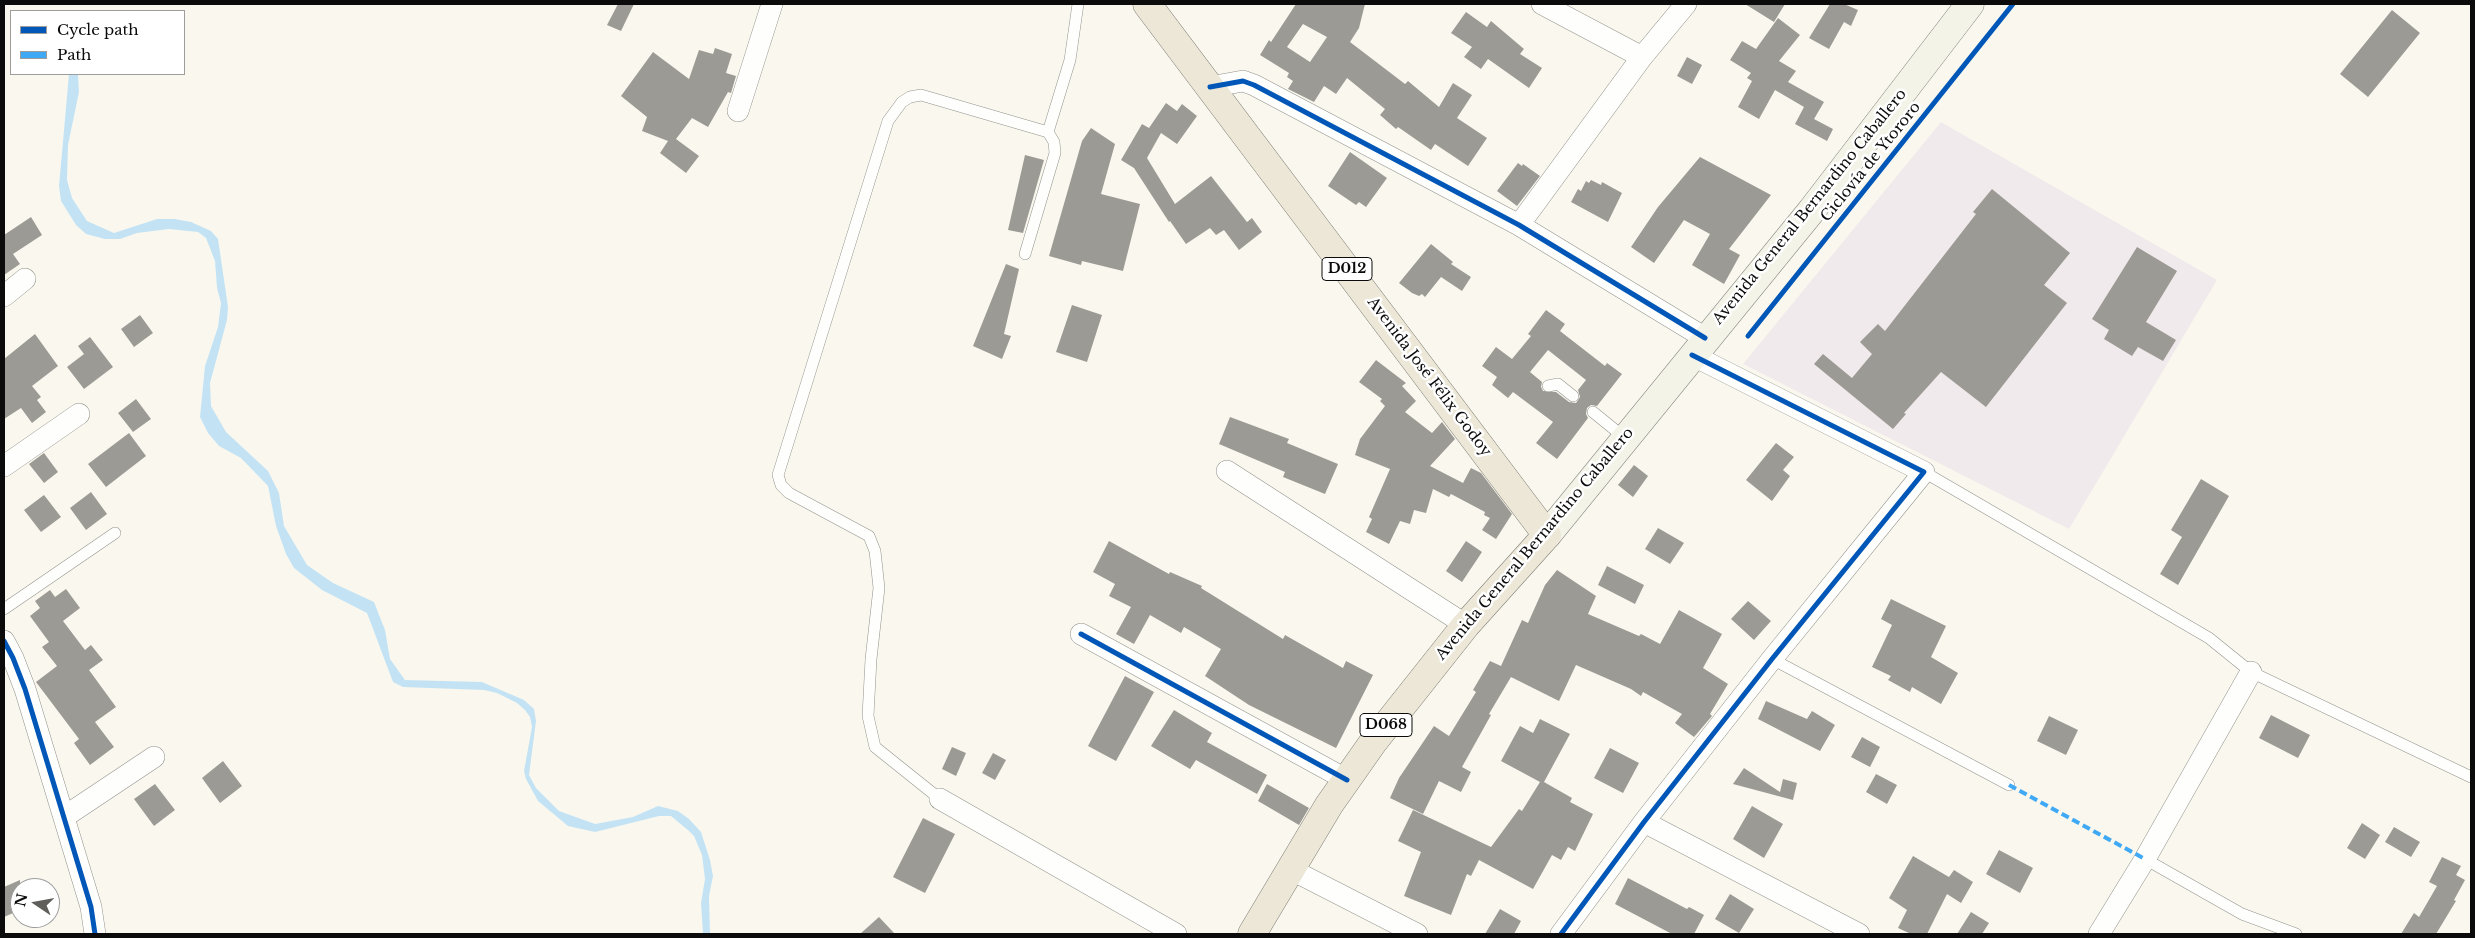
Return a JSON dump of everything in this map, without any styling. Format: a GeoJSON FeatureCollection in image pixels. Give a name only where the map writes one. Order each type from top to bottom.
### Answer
{"type":"FeatureCollection","features":[{"type":"Feature","properties":{"kind":"main road","name":"Avenida José Félix Godoy"},"geometry":{"type":"LineString","coordinates":[[1147,4],[1548,535]]}},
{"type":"Feature","properties":{"kind":"main road","name":"Avenida General Bernardino Caballero"},"geometry":{"type":"LineString","coordinates":[[1252,934],[1347,780],[1374,741],[1466,625],[1548,535],[1698,347],[1812,210],[1970,4]]}},
{"type":"Feature","properties":{"kind":"street"},"geometry":{"type":"LineString","coordinates":[[738,111],[772,4]]}},
{"type":"Feature","properties":{"kind":"street"},"geometry":{"type":"LineString","coordinates":[[1542,4],[1642,56]]}},
{"type":"Feature","properties":{"kind":"street"},"geometry":{"type":"LineString","coordinates":[[1519,225],[1642,56],[1686,4]]}},
{"type":"Feature","properties":{"kind":"street"},"geometry":{"type":"LineString","coordinates":[[1210,87],[1243,81],[1254,85],[1519,225],[1698,347],[1924,472],[1772,659],[1644,822],[1561,934]]}},
{"type":"Feature","properties":{"kind":"street"},"geometry":{"type":"LineString","coordinates":[[4,296],[26,279]]}},
{"type":"Feature","properties":{"kind":"street"},"geometry":{"type":"LineString","coordinates":[[4,466],[79,414]]}},
{"type":"Feature","properties":{"kind":"street"},"geometry":{"type":"LineString","coordinates":[[1227,471],[1466,625]]}},
{"type":"Feature","properties":{"kind":"street"},"geometry":{"type":"LineString","coordinates":[[1081,634],[1347,780]]}},
{"type":"Feature","properties":{"kind":"street"},"geometry":{"type":"LineString","coordinates":[[4,641],[13,658],[25,690],[91,907],[95,934]]}},
{"type":"Feature","properties":{"kind":"street"},"geometry":{"type":"LineString","coordinates":[[2099,934],[2145,860],[2251,672]]}},
{"type":"Feature","properties":{"kind":"street"},"geometry":{"type":"LineString","coordinates":[[64,817],[154,757]]}},
{"type":"Feature","properties":{"kind":"street"},"geometry":{"type":"LineString","coordinates":[[940,799],[1176,934]]}},
{"type":"Feature","properties":{"kind":"street"},"geometry":{"type":"LineString","coordinates":[[1644,822],[1859,934]]}},
{"type":"Feature","properties":{"kind":"street"},"geometry":{"type":"LineString","coordinates":[[1292,870],[1417,934]]}},
{"type":"Feature","properties":{"kind":"lane"},"geometry":{"type":"LineString","coordinates":[[1048,132],[1070,60],[1078,4]]}},
{"type":"Feature","properties":{"kind":"lane"},"geometry":{"type":"LineString","coordinates":[[940,799],[876,747],[868,716],[870,659],[879,588],[875,551],[869,536],[789,493],[782,485],[778,475],[888,121],[902,102],[910,97],[921,95],[1048,132],[1054,142],[1055,153],[1025,254]]}},
{"type":"Feature","properties":{"kind":"lane"},"geometry":{"type":"LineString","coordinates":[[1548,386],[1558,384],[1573,396]]}},
{"type":"Feature","properties":{"kind":"lane"},"geometry":{"type":"LineString","coordinates":[[1593,412],[1625,438]]}},
{"type":"Feature","properties":{"kind":"lane"},"geometry":{"type":"LineString","coordinates":[[1924,472],[2209,638],[2251,672],[2471,777]]}},
{"type":"Feature","properties":{"kind":"lane"},"geometry":{"type":"LineString","coordinates":[[4,609],[115,533]]}},
{"type":"Feature","properties":{"kind":"lane"},"geometry":{"type":"LineString","coordinates":[[1772,659],[2009,785]]}},
{"type":"Feature","properties":{"kind":"lane"},"geometry":{"type":"LineString","coordinates":[[2145,860],[2242,914],[2296,934]]}},
{"type":"Feature","properties":{"kind":"shaded area"},"geometry":{"type":"Polygon","coordinates":[[[1941,122],[2217,280],[2069,529],[1743,364],[1941,122]]]}},
{"type":"Feature","properties":{"kind":"water"},"geometry":{"type":"Polygon","coordinates":[[[69,75],[78,75],[79,92],[68,145],[67,180],[72,198],[87,221],[114,233],[157,219],[175,219],[191,222],[211,231],[218,239],[228,307],[227,320],[210,383],[211,406],[226,432],[268,471],[279,493],[284,526],[307,565],[333,583],[374,602],[385,630],[390,659],[405,680],[482,682],[524,700],[534,709],[536,721],[529,775],[536,788],[559,811],[595,824],[633,817],[658,806],[678,811],[689,819],[701,832],[713,876],[709,896],[710,934],[703,934],[701,903],[705,879],[702,855],[694,836],[689,831],[671,816],[659,816],[595,832],[568,826],[538,801],[526,779],[524,771],[532,727],[530,717],[525,710],[517,703],[497,693],[484,690],[403,687],[393,682],[367,613],[322,590],[294,568],[286,554],[276,526],[268,486],[241,458],[219,446],[208,433],[200,417],[205,366],[218,327],[221,303],[217,288],[215,261],[206,238],[198,232],[169,229],[137,233],[120,239],[105,239],[86,234],[76,225],[61,201],[59,186],[69,75]]]}},
{"type":"Feature","properties":{"kind":"building"},"geometry":{"type":"Polygon","coordinates":[[[618,4],[634,4],[621,31],[607,25],[618,4]]]}},
{"type":"Feature","properties":{"kind":"building"},"geometry":{"type":"Polygon","coordinates":[[[1296,4],[1365,4],[1359,28],[1350,42],[1405,84],[1408,81],[1439,107],[1453,83],[1472,95],[1457,118],[1487,138],[1468,166],[1435,144],[1431,150],[1398,127],[1396,129],[1380,115],[1385,109],[1347,78],[1336,94],[1324,86],[1314,102],[1288,89],[1293,81],[1287,77],[1289,73],[1260,55],[1269,40],[1271,42],[1296,4]],[[1303,24],[1287,47],[1310,62],[1327,37],[1303,24]]]}},
{"type":"Feature","properties":{"kind":"building"},"geometry":{"type":"Polygon","coordinates":[[[1745,4],[1785,4],[1774,22],[1745,4]]]}},
{"type":"Feature","properties":{"kind":"building"},"geometry":{"type":"Polygon","coordinates":[[[1830,4],[1844,4],[1858,10],[1851,26],[1844,22],[1829,49],[1809,38],[1830,4]]]}},
{"type":"Feature","properties":{"kind":"building"},"geometry":{"type":"Polygon","coordinates":[[[2392,10],[2420,33],[2368,97],[2340,74],[2392,10]]]}},
{"type":"Feature","properties":{"kind":"building"},"geometry":{"type":"Polygon","coordinates":[[[1466,12],[1487,27],[1491,21],[1524,49],[1520,54],[1542,68],[1529,88],[1488,59],[1481,69],[1464,57],[1472,47],[1451,33],[1466,12]]]}},
{"type":"Feature","properties":{"kind":"building"},"geometry":{"type":"Polygon","coordinates":[[[1778,18],[1800,35],[1779,61],[1796,71],[1788,82],[1824,102],[1814,119],[1833,129],[1827,141],[1795,124],[1804,107],[1775,90],[1759,119],[1738,107],[1752,81],[1747,78],[1751,73],[1730,60],[1742,41],[1756,49],[1778,18]]]}},
{"type":"Feature","properties":{"kind":"building"},"geometry":{"type":"Polygon","coordinates":[[[715,48],[732,54],[726,73],[736,76],[731,93],[728,92],[708,127],[692,118],[676,139],[699,156],[686,173],[660,153],[668,141],[642,131],[647,117],[621,96],[653,52],[689,79],[699,50],[713,54],[715,48]]]}},
{"type":"Feature","properties":{"kind":"building"},"geometry":{"type":"Polygon","coordinates":[[[1687,57],[1702,65],[1692,84],[1677,76],[1687,57]]]}},
{"type":"Feature","properties":{"kind":"building"},"geometry":{"type":"Polygon","coordinates":[[[1166,103],[1177,111],[1182,104],[1197,116],[1177,144],[1161,133],[1147,158],[1175,204],[1211,176],[1247,222],[1252,218],[1262,232],[1239,250],[1224,230],[1216,235],[1210,228],[1186,244],[1169,222],[1134,168],[1121,160],[1142,124],[1149,128],[1166,103]]]}},
{"type":"Feature","properties":{"kind":"building"},"geometry":{"type":"Polygon","coordinates":[[[1091,128],[1115,144],[1101,194],[1140,204],[1123,271],[1082,261],[1081,265],[1049,256],[1082,141],[1091,128]]]}},
{"type":"Feature","properties":{"kind":"building"},"geometry":{"type":"Polygon","coordinates":[[[1350,152],[1387,178],[1366,207],[1359,202],[1356,205],[1328,186],[1350,152]]]}},
{"type":"Feature","properties":{"kind":"building"},"geometry":{"type":"Polygon","coordinates":[[[1025,155],[1044,160],[1023,233],[1008,230],[1025,155]]]}},
{"type":"Feature","properties":{"kind":"building"},"geometry":{"type":"Polygon","coordinates":[[[1700,157],[1771,195],[1729,249],[1740,255],[1724,284],[1692,265],[1710,234],[1684,220],[1654,263],[1631,247],[1658,207],[1700,157]]]}},
{"type":"Feature","properties":{"kind":"building"},"geometry":{"type":"Polygon","coordinates":[[[1518,163],[1522,166],[1523,164],[1540,176],[1517,206],[1497,191],[1518,163]]]}},
{"type":"Feature","properties":{"kind":"building"},"geometry":{"type":"Polygon","coordinates":[[[1591,180],[1601,185],[1602,182],[1622,193],[1608,222],[1571,202],[1578,189],[1581,191],[1586,181],[1589,183],[1591,180]]]}},
{"type":"Feature","properties":{"kind":"building"},"geometry":{"type":"Polygon","coordinates":[[[1992,189],[2070,253],[2044,285],[2067,303],[1986,407],[1941,372],[1904,413],[1906,414],[1893,429],[1814,364],[1823,354],[1852,378],[1872,354],[1860,342],[1878,324],[1885,331],[1976,214],[1973,212],[1992,189]]]}},
{"type":"Feature","properties":{"kind":"building"},"geometry":{"type":"Polygon","coordinates":[[[31,217],[42,235],[13,254],[20,264],[4,275],[4,235],[31,217]]]}},
{"type":"Feature","properties":{"kind":"building"},"geometry":{"type":"Polygon","coordinates":[[[1431,244],[1453,262],[1451,264],[1471,277],[1462,291],[1441,277],[1425,297],[1422,294],[1419,296],[1412,293],[1399,283],[1431,244]]]}},
{"type":"Feature","properties":{"kind":"building"},"geometry":{"type":"Polygon","coordinates":[[[2137,247],[2177,271],[2146,322],[2176,340],[2163,361],[2138,347],[2132,356],[2104,339],[2109,330],[2092,319],[2137,247]]]}},
{"type":"Feature","properties":{"kind":"building"},"geometry":{"type":"Polygon","coordinates":[[[1006,264],[1019,269],[1004,334],[1011,336],[1002,359],[973,346],[1006,264]]]}},
{"type":"Feature","properties":{"kind":"building"},"geometry":{"type":"Polygon","coordinates":[[[1072,305],[1102,315],[1087,362],[1056,352],[1072,305]]]}},
{"type":"Feature","properties":{"kind":"building"},"geometry":{"type":"Polygon","coordinates":[[[1546,310],[1565,324],[1560,331],[1605,366],[1607,363],[1622,374],[1597,406],[1591,405],[1587,408],[1586,414],[1588,418],[1557,459],[1536,443],[1553,422],[1513,392],[1508,398],[1492,385],[1497,377],[1482,366],[1496,347],[1512,359],[1531,336],[1528,334],[1546,310]],[[1548,350],[1530,372],[1542,382],[1541,387],[1543,391],[1556,392],[1569,402],[1576,403],[1580,397],[1578,390],[1586,380],[1548,350]]]}},
{"type":"Feature","properties":{"kind":"building"},"geometry":{"type":"Polygon","coordinates":[[[140,315],[153,333],[134,347],[121,329],[140,315]]]}},
{"type":"Feature","properties":{"kind":"building"},"geometry":{"type":"Polygon","coordinates":[[[35,334],[58,366],[32,386],[41,397],[37,400],[46,412],[32,423],[21,408],[4,419],[4,359],[35,334]]]}},
{"type":"Feature","properties":{"kind":"building"},"geometry":{"type":"Polygon","coordinates":[[[90,337],[113,367],[84,389],[67,367],[84,354],[78,346],[90,337]]]}},
{"type":"Feature","properties":{"kind":"building"},"geometry":{"type":"Polygon","coordinates":[[[1376,360],[1406,383],[1402,386],[1416,401],[1405,412],[1432,433],[1442,422],[1455,439],[1430,466],[1463,483],[1471,468],[1481,473],[1512,514],[1496,539],[1482,530],[1490,518],[1484,515],[1485,512],[1451,494],[1449,497],[1433,489],[1426,513],[1414,510],[1410,524],[1400,521],[1389,544],[1366,532],[1372,519],[1369,517],[1390,469],[1355,455],[1360,439],[1385,406],[1380,401],[1382,399],[1359,382],[1376,360]]]}},
{"type":"Feature","properties":{"kind":"building"},"geometry":{"type":"Polygon","coordinates":[[[136,399],[151,419],[133,432],[118,413],[136,399]]]}},
{"type":"Feature","properties":{"kind":"building"},"geometry":{"type":"Polygon","coordinates":[[[1230,417],[1289,439],[1287,443],[1338,464],[1325,494],[1283,477],[1285,472],[1219,444],[1230,417]]]}},
{"type":"Feature","properties":{"kind":"building"},"geometry":{"type":"Polygon","coordinates":[[[129,433],[146,456],[106,487],[88,464],[129,433]]]}},
{"type":"Feature","properties":{"kind":"building"},"geometry":{"type":"Polygon","coordinates":[[[1776,443],[1794,457],[1783,470],[1790,476],[1772,501],[1746,480],[1776,443]]]}},
{"type":"Feature","properties":{"kind":"building"},"geometry":{"type":"Polygon","coordinates":[[[44,453],[58,472],[44,483],[29,464],[44,453]]]}},
{"type":"Feature","properties":{"kind":"building"},"geometry":{"type":"Polygon","coordinates":[[[1634,465],[1648,476],[1633,497],[1618,485],[1634,465]]]}},
{"type":"Feature","properties":{"kind":"building"},"geometry":{"type":"Polygon","coordinates":[[[2201,479],[2229,496],[2178,585],[2160,574],[2182,537],[2171,530],[2201,479]]]}},
{"type":"Feature","properties":{"kind":"building"},"geometry":{"type":"Polygon","coordinates":[[[91,492],[107,514],[86,530],[70,508],[91,492]]]}},
{"type":"Feature","properties":{"kind":"building"},"geometry":{"type":"Polygon","coordinates":[[[44,495],[61,517],[41,532],[24,510],[44,495]]]}},
{"type":"Feature","properties":{"kind":"building"},"geometry":{"type":"Polygon","coordinates":[[[1658,528],[1684,543],[1670,564],[1645,549],[1658,528]]]}},
{"type":"Feature","properties":{"kind":"building"},"geometry":{"type":"Polygon","coordinates":[[[1109,541],[1169,574],[1170,572],[1202,586],[1201,588],[1283,639],[1285,635],[1343,668],[1346,661],[1373,675],[1336,748],[1249,705],[1205,676],[1221,649],[1184,627],[1181,633],[1150,615],[1134,644],[1116,634],[1131,607],[1109,596],[1115,584],[1093,572],[1109,541]]]}},
{"type":"Feature","properties":{"kind":"building"},"geometry":{"type":"Polygon","coordinates":[[[1466,541],[1482,552],[1462,582],[1446,571],[1466,541]]]}},
{"type":"Feature","properties":{"kind":"building"},"geometry":{"type":"Polygon","coordinates":[[[1607,566],[1644,585],[1635,604],[1598,585],[1607,566]]]}},
{"type":"Feature","properties":{"kind":"building"},"geometry":{"type":"Polygon","coordinates":[[[1557,570],[1596,596],[1588,614],[1639,636],[1641,634],[1660,644],[1679,610],[1722,634],[1703,668],[1728,684],[1710,714],[1712,716],[1694,737],[1675,723],[1682,714],[1643,692],[1641,696],[1631,689],[1576,665],[1559,701],[1511,677],[1489,714],[1491,715],[1462,767],[1471,772],[1461,792],[1439,781],[1423,814],[1390,798],[1399,778],[1434,726],[1449,736],[1476,692],[1473,690],[1490,661],[1501,666],[1522,620],[1528,623],[1545,585],[1557,570]]]}},
{"type":"Feature","properties":{"kind":"building"},"geometry":{"type":"Polygon","coordinates":[[[66,589],[80,608],[63,621],[85,650],[91,645],[103,660],[89,670],[116,707],[95,722],[114,747],[90,765],[74,743],[79,739],[36,682],[57,666],[42,647],[49,642],[30,616],[40,608],[35,601],[50,590],[55,597],[66,589]]]}},
{"type":"Feature","properties":{"kind":"building"},"geometry":{"type":"Polygon","coordinates":[[[1891,599],[1946,626],[1931,657],[1958,673],[1941,704],[1912,687],[1910,692],[1888,680],[1891,676],[1872,667],[1892,625],[1881,619],[1891,599]]]}},
{"type":"Feature","properties":{"kind":"building"},"geometry":{"type":"Polygon","coordinates":[[[1748,601],[1771,621],[1754,640],[1731,619],[1748,601]]]}},
{"type":"Feature","properties":{"kind":"building"},"geometry":{"type":"Polygon","coordinates":[[[1125,676],[1154,692],[1116,761],[1088,746],[1125,676]]]}},
{"type":"Feature","properties":{"kind":"building"},"geometry":{"type":"Polygon","coordinates":[[[1766,701],[1807,719],[1812,711],[1835,725],[1820,751],[1758,719],[1766,701]]]}},
{"type":"Feature","properties":{"kind":"building"},"geometry":{"type":"Polygon","coordinates":[[[1174,710],[1212,733],[1207,742],[1267,775],[1257,794],[1196,760],[1190,769],[1151,746],[1174,710]]]}},
{"type":"Feature","properties":{"kind":"building"},"geometry":{"type":"Polygon","coordinates":[[[2271,715],[2310,735],[2298,758],[2259,738],[2271,715]]]}},
{"type":"Feature","properties":{"kind":"building"},"geometry":{"type":"Polygon","coordinates":[[[2049,716],[2078,730],[2066,755],[2037,741],[2049,716]]]}},
{"type":"Feature","properties":{"kind":"building"},"geometry":{"type":"Polygon","coordinates":[[[1540,719],[1570,734],[1544,782],[1572,798],[1570,802],[1593,814],[1575,851],[1568,847],[1561,860],[1552,855],[1533,889],[1479,860],[1471,876],[1467,874],[1451,915],[1404,896],[1421,852],[1398,841],[1413,810],[1491,847],[1519,809],[1522,811],[1540,782],[1501,761],[1520,726],[1533,733],[1540,719]]]}},
{"type":"Feature","properties":{"kind":"building"},"geometry":{"type":"Polygon","coordinates":[[[1862,737],[1880,747],[1870,767],[1851,757],[1862,737]]]}},
{"type":"Feature","properties":{"kind":"building"},"geometry":{"type":"Polygon","coordinates":[[[952,747],[966,753],[956,776],[942,769],[952,747]]]}},
{"type":"Feature","properties":{"kind":"building"},"geometry":{"type":"Polygon","coordinates":[[[1610,748],[1639,763],[1623,793],[1594,778],[1610,748]]]}},
{"type":"Feature","properties":{"kind":"building"},"geometry":{"type":"Polygon","coordinates":[[[993,753],[1006,760],[995,780],[982,773],[993,753]]]}},
{"type":"Feature","properties":{"kind":"building"},"geometry":{"type":"Polygon","coordinates":[[[223,761],[242,786],[220,803],[202,778],[223,761]]]}},
{"type":"Feature","properties":{"kind":"building"},"geometry":{"type":"Polygon","coordinates":[[[1744,768],[1780,792],[1783,779],[1797,783],[1793,800],[1733,784],[1744,768]]]}},
{"type":"Feature","properties":{"kind":"building"},"geometry":{"type":"Polygon","coordinates":[[[1876,774],[1897,785],[1887,804],[1866,792],[1876,774]]]}},
{"type":"Feature","properties":{"kind":"building"},"geometry":{"type":"Polygon","coordinates":[[[155,784],[175,810],[154,826],[134,799],[155,784]]]}},
{"type":"Feature","properties":{"kind":"building"},"geometry":{"type":"Polygon","coordinates":[[[1267,784],[1309,808],[1299,825],[1258,801],[1267,784]]]}},
{"type":"Feature","properties":{"kind":"building"},"geometry":{"type":"Polygon","coordinates":[[[1752,806],[1783,824],[1764,858],[1733,839],[1752,806]]]}},
{"type":"Feature","properties":{"kind":"building"},"geometry":{"type":"Polygon","coordinates":[[[923,818],[955,834],[925,893],[893,877],[923,818]]]}},
{"type":"Feature","properties":{"kind":"building"},"geometry":{"type":"Polygon","coordinates":[[[2362,823],[2380,835],[2365,859],[2347,848],[2362,823]]]}},
{"type":"Feature","properties":{"kind":"building"},"geometry":{"type":"Polygon","coordinates":[[[2394,827],[2420,842],[2411,857],[2385,842],[2394,827]]]}},
{"type":"Feature","properties":{"kind":"building"},"geometry":{"type":"Polygon","coordinates":[[[1999,850],[2033,868],[2020,893],[1986,874],[1999,850]]]}},
{"type":"Feature","properties":{"kind":"building"},"geometry":{"type":"Polygon","coordinates":[[[1913,856],[1949,877],[1954,870],[1973,882],[1961,903],[1947,894],[1927,934],[1911,934],[1898,928],[1907,910],[1889,898],[1913,856]]]}},
{"type":"Feature","properties":{"kind":"building"},"geometry":{"type":"Polygon","coordinates":[[[2442,857],[2461,866],[2456,875],[2465,880],[2454,900],[2456,901],[2436,934],[2401,934],[2414,913],[2419,917],[2437,886],[2429,882],[2442,857]]]}},
{"type":"Feature","properties":{"kind":"building"},"geometry":{"type":"Polygon","coordinates":[[[1628,878],[1687,909],[1689,907],[1704,915],[1694,934],[1672,934],[1615,904],[1628,878]]]}},
{"type":"Feature","properties":{"kind":"building"},"geometry":{"type":"Polygon","coordinates":[[[10,884],[10,914],[4,917],[4,887],[10,884]]]}},
{"type":"Feature","properties":{"kind":"building"},"geometry":{"type":"Polygon","coordinates":[[[1730,894],[1754,909],[1739,933],[1715,919],[1730,894]]]}},
{"type":"Feature","properties":{"kind":"building"},"geometry":{"type":"Polygon","coordinates":[[[1500,909],[1521,921],[1514,934],[1485,934],[1500,909]]]}},
{"type":"Feature","properties":{"kind":"building"},"geometry":{"type":"Polygon","coordinates":[[[1971,912],[1989,923],[1982,934],[1957,934],[1971,912]]]}},
{"type":"Feature","properties":{"kind":"building"},"geometry":{"type":"Polygon","coordinates":[[[879,917],[895,934],[860,934],[879,917]]]}},
{"type":"Feature","properties":{"kind":"marked path"},"geometry":{"type":"LineString","coordinates":[[2009,785],[2145,859]]}},
{"type":"Feature","properties":{"kind":"cycle path","name":"Ciclovía de Ytororo"},"geometry":{"type":"LineString","coordinates":[[1748,336],[2013,4]]}},
{"type":"Feature","properties":{"kind":"cycle path"},"geometry":{"type":"LineString","coordinates":[[1210,87],[1243,81],[1254,85],[1519,225],[1705,338]]}},
{"type":"Feature","properties":{"kind":"cycle path"},"geometry":{"type":"LineString","coordinates":[[1561,934],[1644,822],[1772,659],[1924,472],[1692,355]]}},
{"type":"Feature","properties":{"kind":"cycle path"},"geometry":{"type":"LineString","coordinates":[[1081,634],[1347,780]]}},
{"type":"Feature","properties":{"kind":"cycle path"},"geometry":{"type":"LineString","coordinates":[[4,641],[25,689],[91,907],[95,934]]}}]}
